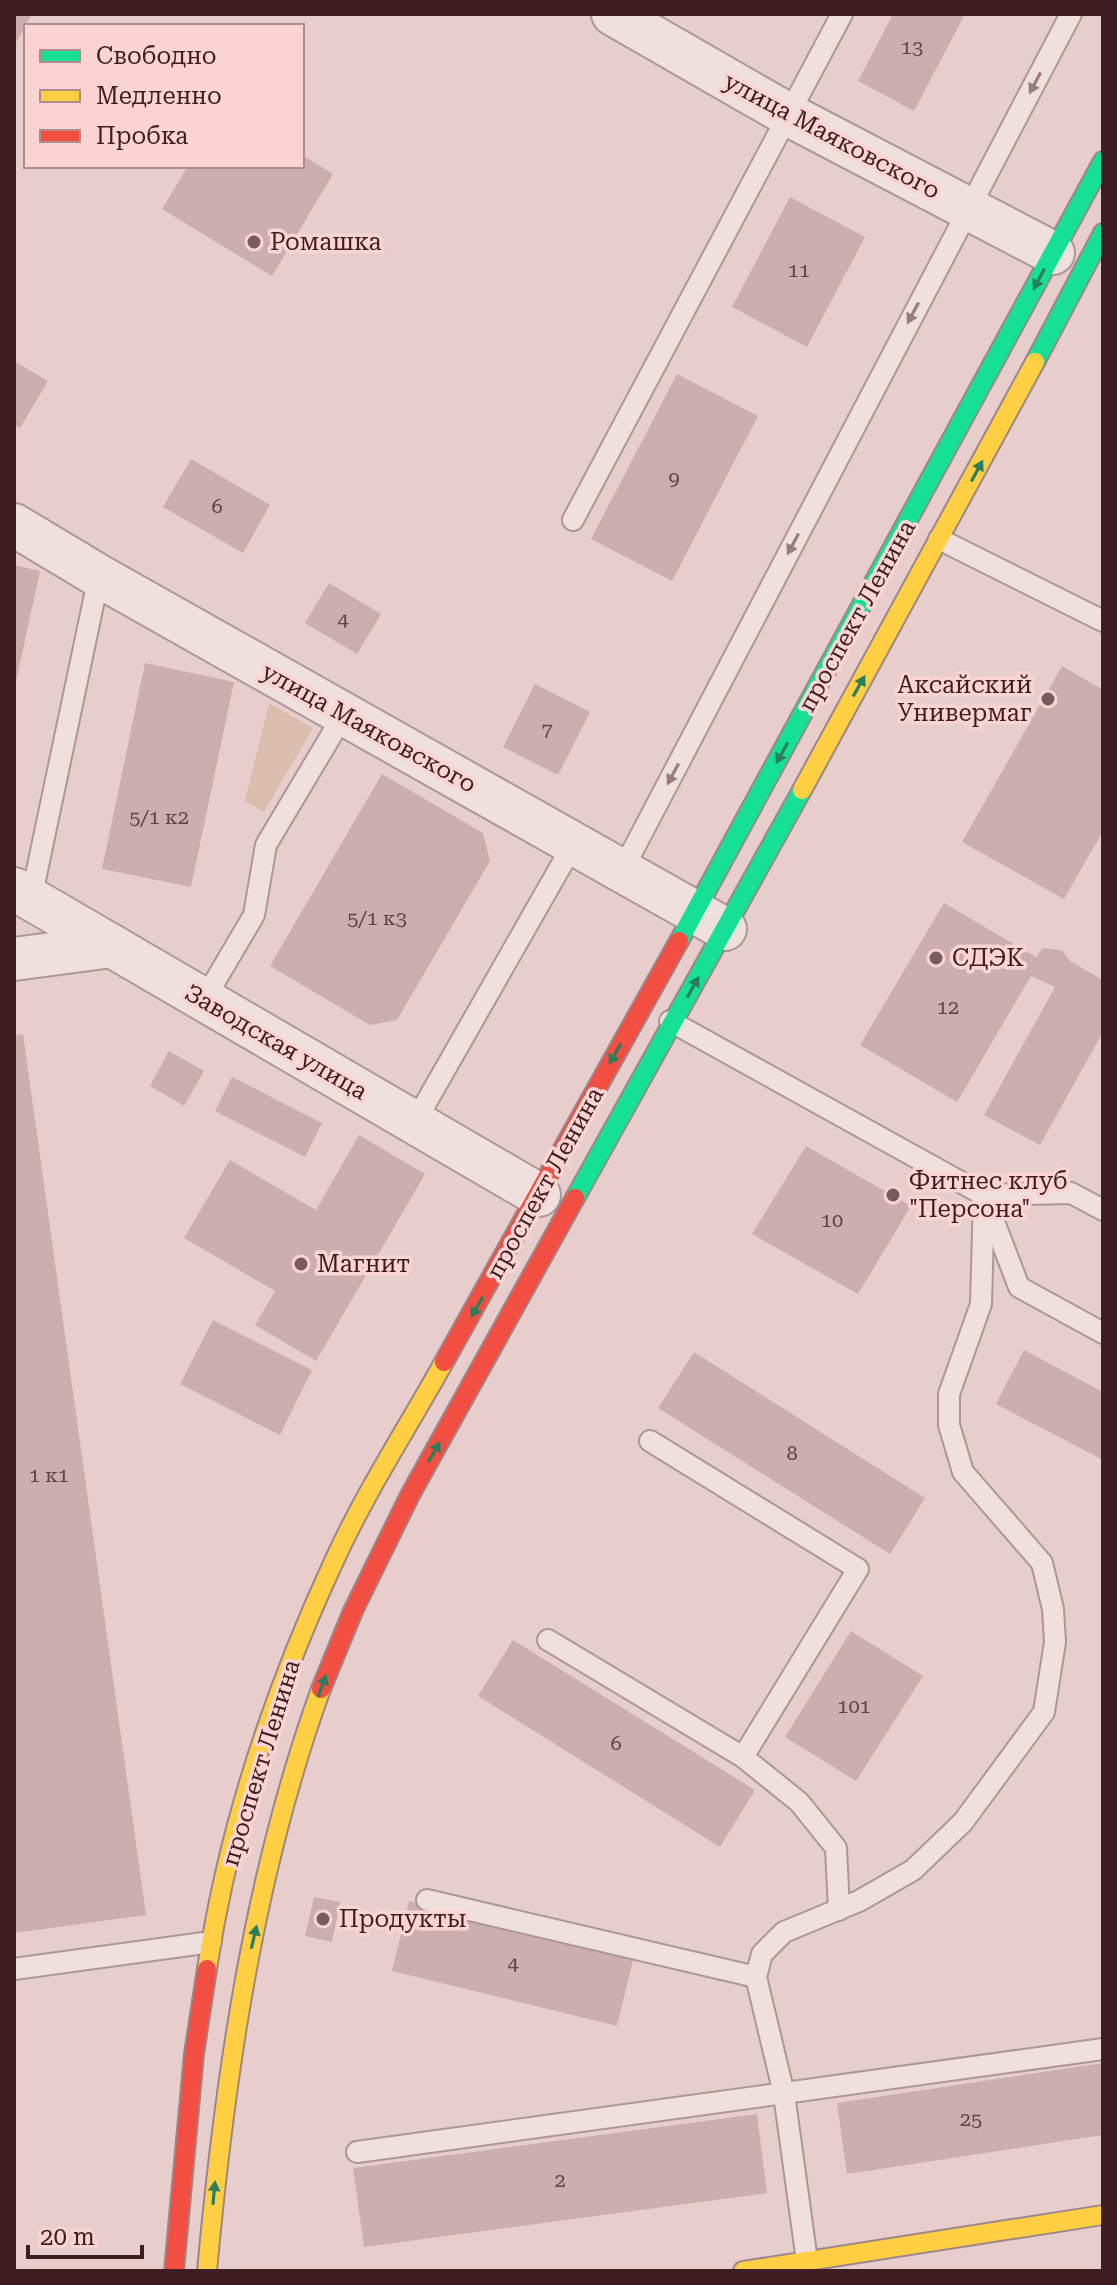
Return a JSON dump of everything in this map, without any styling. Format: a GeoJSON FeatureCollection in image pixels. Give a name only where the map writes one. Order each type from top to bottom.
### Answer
{"type":"FeatureCollection","features":[{"type":"Feature","properties":{"kind":"main road","name":"проспект Ленина"},"geometry":{"type":"LineString","coordinates":[[207,2271],[220,2128],[238,2009],[288,1787],[323,1684],[365,1583],[410,1495],[673,1022],[710,920],[908,521],[1103,161]]}},
{"type":"Feature","properties":{"kind":"main road","name":"проспект Ленина"},"geometry":{"type":"LineString","coordinates":[[174,2271],[194,2054],[211,1942],[252,1776],[280,1687],[336,1556],[642,1005],[710,920],[941,540],[1103,233]]}},
{"type":"Feature","properties":{"kind":"main road"},"geometry":{"type":"LineString","coordinates":[[776,2267],[1103,2215]]}},
{"type":"Feature","properties":{"kind":"street","name":"улица Маяковского"},"geometry":{"type":"LineString","coordinates":[[613,14],[787,114],[1053,253]]}},
{"type":"Feature","properties":{"kind":"street","name":"улица Маяковского"},"geometry":{"type":"LineString","coordinates":[[14,525],[99,576],[710,920]]}},
{"type":"Feature","properties":{"kind":"street","name":"Заводская улица"},"geometry":{"type":"LineString","coordinates":[[22,894],[539,1195]]}},
{"type":"Feature","properties":{"kind":"street"},"geometry":{"type":"LineString","coordinates":[[14,959],[112,946]]}},
{"type":"Feature","properties":{"kind":"lane"},"geometry":{"type":"LineString","coordinates":[[573,520],[842,14]]}},
{"type":"Feature","properties":{"kind":"lane"},"geometry":{"type":"LineString","coordinates":[[622,871],[1071,14]]}},
{"type":"Feature","properties":{"kind":"lane"},"geometry":{"type":"LineString","coordinates":[[908,521],[1103,621]]}},
{"type":"Feature","properties":{"kind":"lane"},"geometry":{"type":"LineString","coordinates":[[22,894],[99,576]]}},
{"type":"Feature","properties":{"kind":"lane"},"geometry":{"type":"LineString","coordinates":[[204,1000],[254,915],[266,845],[344,714]]}},
{"type":"Feature","properties":{"kind":"lane"},"geometry":{"type":"LineString","coordinates":[[415,1122],[574,843]]}},
{"type":"Feature","properties":{"kind":"lane"},"geometry":{"type":"LineString","coordinates":[[642,1005],[984,1195],[1071,1193],[1103,1210]]}},
{"type":"Feature","properties":{"kind":"lane"},"geometry":{"type":"LineString","coordinates":[[984,1195],[1019,1287],[1103,1333]]}},
{"type":"Feature","properties":{"kind":"lane"},"geometry":{"type":"LineString","coordinates":[[776,2267],[784,2094],[756,1977],[762,1954],[784,1932],[839,1910],[913,1870],[963,1822],[1044,1712],[1055,1642],[1053,1609],[1042,1563],[963,1472],[949,1425],[949,1394],[981,1304],[984,1195]]}},
{"type":"Feature","properties":{"kind":"lane"},"geometry":{"type":"LineString","coordinates":[[650,1441],[858,1569],[743,1757]]}},
{"type":"Feature","properties":{"kind":"lane"},"geometry":{"type":"LineString","coordinates":[[548,1640],[743,1757],[799,1802],[836,1848],[839,1910]]}},
{"type":"Feature","properties":{"kind":"lane"},"geometry":{"type":"LineString","coordinates":[[427,1900],[756,1977]]}},
{"type":"Feature","properties":{"kind":"lane"},"geometry":{"type":"LineString","coordinates":[[14,1969],[211,1942]]}},
{"type":"Feature","properties":{"kind":"lane"},"geometry":{"type":"LineString","coordinates":[[357,2152],[1103,2049]]}},
{"type":"Feature","properties":{"kind":"shaded area"},"geometry":{"type":"Polygon","coordinates":[[[269,703],[313,728],[264,812],[245,801],[269,703]]]}},
{"type":"Feature","properties":{"kind":"building"},"geometry":{"type":"Polygon","coordinates":[[[14,14],[32,14],[24,24],[14,46],[14,14]]]}},
{"type":"Feature","properties":{"kind":"building"},"geometry":{"type":"Polygon","coordinates":[[[893,14],[965,14],[914,111],[858,81],[893,14]]]}},
{"type":"Feature","properties":{"kind":"building","name":"Ромашка"},"geometry":{"type":"Polygon","coordinates":[[[304,156],[333,174],[272,276],[162,209],[187,168],[304,168],[304,156]]]}},
{"type":"Feature","properties":{"kind":"building"},"geometry":{"type":"Polygon","coordinates":[[[790,197],[865,237],[807,347],[732,307],[790,197]]]}},
{"type":"Feature","properties":{"kind":"building"},"geometry":{"type":"Polygon","coordinates":[[[14,361],[48,381],[20,428],[14,425],[14,361]]]}},
{"type":"Feature","properties":{"kind":"building"},"geometry":{"type":"Polygon","coordinates":[[[677,374],[758,416],[672,581],[591,539],[677,374]]]}},
{"type":"Feature","properties":{"kind":"building"},"geometry":{"type":"Polygon","coordinates":[[[191,459],[270,505],[243,553],[163,507],[191,459]]]}},
{"type":"Feature","properties":{"kind":"building"},"geometry":{"type":"Polygon","coordinates":[[[14,565],[40,571],[15,686],[14,686],[14,565]]]}},
{"type":"Feature","properties":{"kind":"building"},"geometry":{"type":"Polygon","coordinates":[[[329,583],[381,614],[357,654],[305,623],[329,583]]]}},
{"type":"Feature","properties":{"kind":"building"},"geometry":{"type":"Polygon","coordinates":[[[145,663],[234,682],[191,887],[102,869],[145,663]]]}},
{"type":"Feature","properties":{"kind":"building"},"geometry":{"type":"Polygon","coordinates":[[[1062,666],[1103,690],[1103,831],[1064,899],[962,842],[1062,666]]]}},
{"type":"Feature","properties":{"kind":"building"},"geometry":{"type":"Polygon","coordinates":[[[535,684],[590,712],[558,775],[503,747],[535,684]]]}},
{"type":"Feature","properties":{"kind":"building"},"geometry":{"type":"Polygon","coordinates":[[[382,774],[483,833],[490,861],[397,1020],[370,1025],[270,966],[382,774]]]}},
{"type":"Feature","properties":{"kind":"building"},"geometry":{"type":"Polygon","coordinates":[[[944,903],[1036,957],[1043,948],[1062,950],[1070,961],[1103,980],[1103,1032],[1040,1145],[984,1115],[1055,987],[1031,976],[957,1102],[860,1045],[944,903]]]}},
{"type":"Feature","properties":{"kind":"building"},"geometry":{"type":"Polygon","coordinates":[[[23,1034],[146,1915],[14,1933],[14,1036],[23,1034]]]}},
{"type":"Feature","properties":{"kind":"building"},"geometry":{"type":"Polygon","coordinates":[[[169,1051],[204,1071],[184,1106],[150,1086],[169,1051]]]}},
{"type":"Feature","properties":{"kind":"building"},"geometry":{"type":"Polygon","coordinates":[[[232,1077],[322,1123],[305,1157],[215,1111],[232,1077]]]}},
{"type":"Feature","properties":{"kind":"building","name":"Магнит"},"geometry":{"type":"Polygon","coordinates":[[[359,1135],[425,1174],[316,1361],[255,1325],[275,1291],[184,1238],[230,1160],[316,1210],[359,1135]]]}},
{"type":"Feature","properties":{"kind":"building"},"geometry":{"type":"Polygon","coordinates":[[[806,1146],[911,1206],[858,1294],[752,1234],[806,1146]]]}},
{"type":"Feature","properties":{"kind":"building"},"geometry":{"type":"Polygon","coordinates":[[[213,1320],[312,1370],[280,1435],[180,1384],[213,1320]]]}},
{"type":"Feature","properties":{"kind":"building"},"geometry":{"type":"Polygon","coordinates":[[[1024,1350],[1103,1392],[1103,1460],[996,1404],[1024,1350]]]}},
{"type":"Feature","properties":{"kind":"building"},"geometry":{"type":"Polygon","coordinates":[[[694,1352],[925,1498],[890,1554],[658,1408],[694,1352]]]}},
{"type":"Feature","properties":{"kind":"building"},"geometry":{"type":"Polygon","coordinates":[[[851,1631],[923,1676],[856,1781],[785,1737],[851,1631]]]}},
{"type":"Feature","properties":{"kind":"building"},"geometry":{"type":"Polygon","coordinates":[[[513,1640],[755,1790],[720,1847],[478,1696],[513,1640]]]}},
{"type":"Feature","properties":{"kind":"building","name":"Продукты"},"geometry":{"type":"Polygon","coordinates":[[[314,1897],[340,1902],[332,1942],[305,1936],[314,1897]]]}},
{"type":"Feature","properties":{"kind":"building"},"geometry":{"type":"Polygon","coordinates":[[[409,1901],[634,1956],[617,2026],[392,1971],[409,1901]]]}},
{"type":"Feature","properties":{"kind":"building"},"geometry":{"type":"Polygon","coordinates":[[[1103,2063],[1103,2135],[847,2174],[837,2103],[1103,2063]]]}},
{"type":"Feature","properties":{"kind":"building"},"geometry":{"type":"Polygon","coordinates":[[[757,2114],[767,2193],[364,2247],[353,2168],[757,2114]]]}},
{"type":"Feature","properties":{"kind":"traffic: fast"},"geometry":{"type":"LineString","coordinates":[[679,941],[1103,161]]}},
{"type":"Feature","properties":{"kind":"traffic: fast"},"geometry":{"type":"LineString","coordinates":[[1035,362],[1103,233]]}},
{"type":"Feature","properties":{"kind":"traffic: fast"},"geometry":{"type":"LineString","coordinates":[[575,1198],[802,790]]}},
{"type":"Feature","properties":{"kind":"traffic: slow"},"geometry":{"type":"LineString","coordinates":[[802,790],[1035,362]]}},
{"type":"Feature","properties":{"kind":"traffic: slow"},"geometry":{"type":"LineString","coordinates":[[207,1969],[227,1864],[241,1811],[293,1658],[347,1534],[444,1362]]}},
{"type":"Feature","properties":{"kind":"traffic: slow"},"geometry":{"type":"LineString","coordinates":[[207,2271],[233,2049],[260,1903],[277,1830],[321,1689]]}},
{"type":"Feature","properties":{"kind":"traffic: slow"},"geometry":{"type":"LineString","coordinates":[[743,2271],[1103,2215]]}},
{"type":"Feature","properties":{"kind":"traffic: jam"},"geometry":{"type":"LineString","coordinates":[[444,1362],[679,941]]}},
{"type":"Feature","properties":{"kind":"traffic: jam"},"geometry":{"type":"LineString","coordinates":[[321,1689],[353,1611],[410,1495],[575,1198]]}},
{"type":"Feature","properties":{"kind":"traffic: jam"},"geometry":{"type":"LineString","coordinates":[[174,2271],[194,2054],[207,1969]]}},
{"type":"Feature","properties":{"kind":"place","name":"Ромашка"},"geometry":{"type":"Point","coordinates":[254,242]}},
{"type":"Feature","properties":{"kind":"place","name":"Аксайский Универмаг"},"geometry":{"type":"Point","coordinates":[1048,699]}},
{"type":"Feature","properties":{"kind":"place","name":"СДЭК"},"geometry":{"type":"Point","coordinates":[936,958]}},
{"type":"Feature","properties":{"kind":"place","name":"Фитнес клуб \"Персона\""},"geometry":{"type":"Point","coordinates":[893,1195]}},
{"type":"Feature","properties":{"kind":"place","name":"Магнит"},"geometry":{"type":"Point","coordinates":[301,1264]}},
{"type":"Feature","properties":{"kind":"place","name":"Продукты"},"geometry":{"type":"Point","coordinates":[323,1919]}}]}
